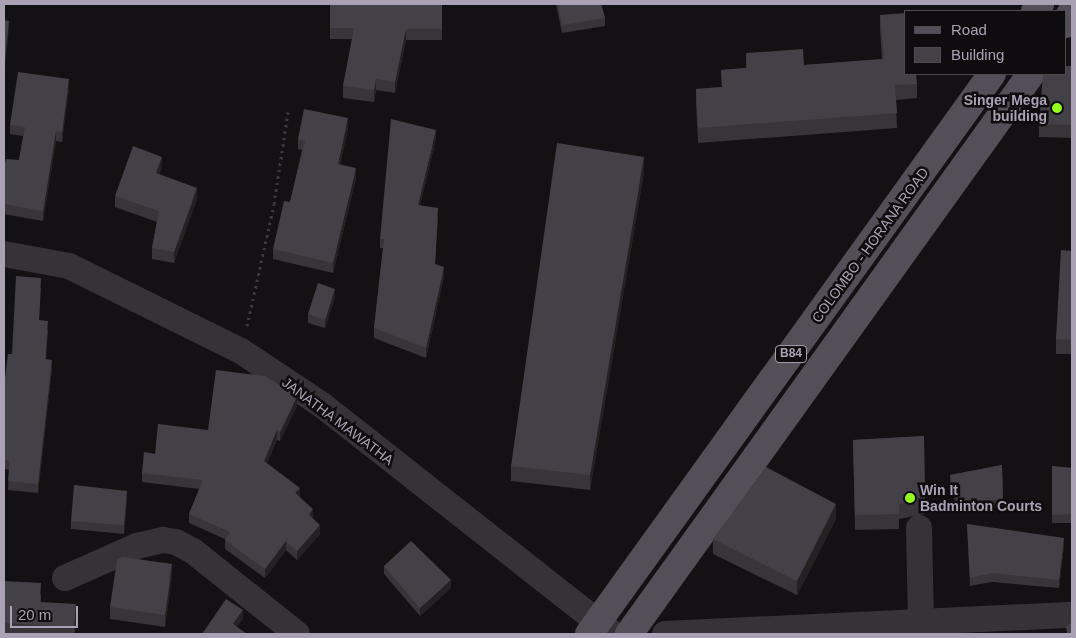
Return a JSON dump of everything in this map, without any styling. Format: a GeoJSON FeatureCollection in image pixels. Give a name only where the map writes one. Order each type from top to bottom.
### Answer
{"type":"FeatureCollection","features":[{"type":"Feature","properties":{"kind":"main road"},"geometry":{"type":"LineString","coordinates":[[1066,22],[1072,11]]}},
{"type":"Feature","properties":{"kind":"main road","name":"COLOMBO - HORANA ROAD"},"geometry":{"type":"LineString","coordinates":[[600,630],[991,75]]}},
{"type":"Feature","properties":{"kind":"main road","name":"B84"},"geometry":{"type":"LineString","coordinates":[[629,634],[1031,75]]}},
{"type":"Feature","properties":{"kind":"main road"},"geometry":{"type":"LineString","coordinates":[[892,215],[918,234]]}},
{"type":"Feature","properties":{"kind":"street","name":"JANATHA MAWATHA"},"geometry":{"type":"LineString","coordinates":[[4,254],[69,266],[241,352],[322,405],[600,630]]}},
{"type":"Feature","properties":{"kind":"street"},"geometry":{"type":"LineString","coordinates":[[919,528],[921,622]]}},
{"type":"Feature","properties":{"kind":"street"},"geometry":{"type":"LineString","coordinates":[[65,578],[137,546],[163,540],[176,542],[193,551],[297,634]]}},
{"type":"Feature","properties":{"kind":"street"},"geometry":{"type":"LineString","coordinates":[[665,634],[921,622],[994,627],[1072,615]]}},
{"type":"Feature","properties":{"kind":"path"},"geometry":{"type":"LineString","coordinates":[[241,352],[274,204],[288,112]]}},
{"type":"Feature","properties":{"kind":"building"},"geometry":{"type":"Polygon","coordinates":[[[330,4],[442,4],[442,29],[406,29],[395,82],[376,79],[374,90],[343,86],[354,28],[330,28],[330,4]]]}},
{"type":"Feature","properties":{"kind":"building"},"geometry":{"type":"Polygon","coordinates":[[[558,4],[601,4],[605,18],[562,25],[558,4]]]}},
{"type":"Feature","properties":{"kind":"building"},"geometry":{"type":"Polygon","coordinates":[[[904,13],[904,75],[916,75],[917,84],[895,85],[897,113],[698,128],[696,89],[722,87],[721,70],[747,68],[746,53],[803,49],[804,65],[884,59],[880,15],[904,13]]]}},
{"type":"Feature","properties":{"kind":"building"},"geometry":{"type":"Polygon","coordinates":[[[4,20],[9,21],[4,70],[4,20]]]}},
{"type":"Feature","properties":{"kind":"building","name":"Singer Mega building"},"geometry":{"type":"Polygon","coordinates":[[[1066,66],[1072,66],[1072,125],[1039,124],[1043,75],[1066,75],[1066,66]]]}},
{"type":"Feature","properties":{"kind":"building"},"geometry":{"type":"Polygon","coordinates":[[[18,72],[69,79],[62,132],[56,131],[43,211],[4,204],[4,161],[5,163],[6,159],[19,160],[25,127],[10,125],[18,72]]]}},
{"type":"Feature","properties":{"kind":"building"},"geometry":{"type":"Polygon","coordinates":[[[304,109],[348,118],[338,164],[356,168],[333,263],[273,249],[284,201],[290,202],[305,141],[298,139],[304,109]]]}},
{"type":"Feature","properties":{"kind":"building"},"geometry":{"type":"Polygon","coordinates":[[[391,119],[436,130],[418,205],[438,208],[435,264],[444,267],[426,348],[374,328],[384,239],[380,239],[391,119]]]}},
{"type":"Feature","properties":{"kind":"building"},"geometry":{"type":"Polygon","coordinates":[[[557,143],[644,157],[590,475],[511,466],[557,143]]]}},
{"type":"Feature","properties":{"kind":"building"},"geometry":{"type":"Polygon","coordinates":[[[133,146],[162,157],[156,173],[197,188],[174,252],[152,248],[159,211],[115,196],[133,146]]]}},
{"type":"Feature","properties":{"kind":"building"},"geometry":{"type":"Polygon","coordinates":[[[1061,250],[1072,251],[1072,340],[1056,339],[1061,250]]]}},
{"type":"Feature","properties":{"kind":"building"},"geometry":{"type":"Polygon","coordinates":[[[16,276],[41,278],[39,320],[48,321],[45,359],[52,360],[38,484],[8,481],[10,461],[4,460],[4,386],[8,354],[12,354],[16,276]]]}},
{"type":"Feature","properties":{"kind":"building"},"geometry":{"type":"Polygon","coordinates":[[[318,283],[335,289],[325,320],[308,314],[318,283]]]}},
{"type":"Feature","properties":{"kind":"building"},"geometry":{"type":"Polygon","coordinates":[[[216,370],[265,376],[297,397],[280,432],[277,430],[264,461],[300,488],[295,493],[313,509],[309,515],[320,525],[297,551],[286,541],[265,569],[225,540],[230,532],[189,514],[203,480],[142,473],[144,452],[155,454],[158,424],[208,430],[216,370]]]}},
{"type":"Feature","properties":{"kind":"building"},"geometry":{"type":"Polygon","coordinates":[[[924,436],[925,500],[899,504],[899,514],[855,515],[853,440],[924,436]]]}},
{"type":"Feature","properties":{"kind":"building"},"geometry":{"type":"Polygon","coordinates":[[[1002,465],[1003,499],[958,504],[950,475],[1002,465]]]}},
{"type":"Feature","properties":{"kind":"building"},"geometry":{"type":"Polygon","coordinates":[[[1052,466],[1072,468],[1072,514],[1052,515],[1052,466]]]}},
{"type":"Feature","properties":{"kind":"building"},"geometry":{"type":"Polygon","coordinates":[[[766,467],[836,504],[797,581],[713,539],[766,467]]]}},
{"type":"Feature","properties":{"kind":"building"},"geometry":{"type":"Polygon","coordinates":[[[74,485],[127,491],[124,525],[71,521],[74,485]]]}},
{"type":"Feature","properties":{"kind":"building"},"geometry":{"type":"Polygon","coordinates":[[[967,524],[1064,538],[1059,580],[992,573],[970,578],[967,524]]]}},
{"type":"Feature","properties":{"kind":"building"},"geometry":{"type":"Polygon","coordinates":[[[411,541],[451,580],[420,608],[384,566],[411,541]]]}},
{"type":"Feature","properties":{"kind":"building"},"geometry":{"type":"Polygon","coordinates":[[[123,557],[172,564],[165,615],[110,607],[117,560],[123,557]]]}},
{"type":"Feature","properties":{"kind":"building"},"geometry":{"type":"Polygon","coordinates":[[[4,581],[41,583],[40,602],[76,604],[74,627],[4,623],[4,581]]]}},
{"type":"Feature","properties":{"kind":"building"},"geometry":{"type":"Polygon","coordinates":[[[226,599],[243,610],[233,624],[247,634],[202,634],[226,599]]]}},
{"type":"Feature","properties":{"kind":"building"},"geometry":{"type":"Polygon","coordinates":[[[1072,623],[1072,634],[1067,634],[1066,626],[1072,623]]]}},
{"type":"Feature","properties":{"kind":"place","name":"Singer Mega building"},"geometry":{"type":"Point","coordinates":[1057,108]}},
{"type":"Feature","properties":{"kind":"place","name":"Win It Badminton Courts"},"geometry":{"type":"Point","coordinates":[910,498]}}]}
